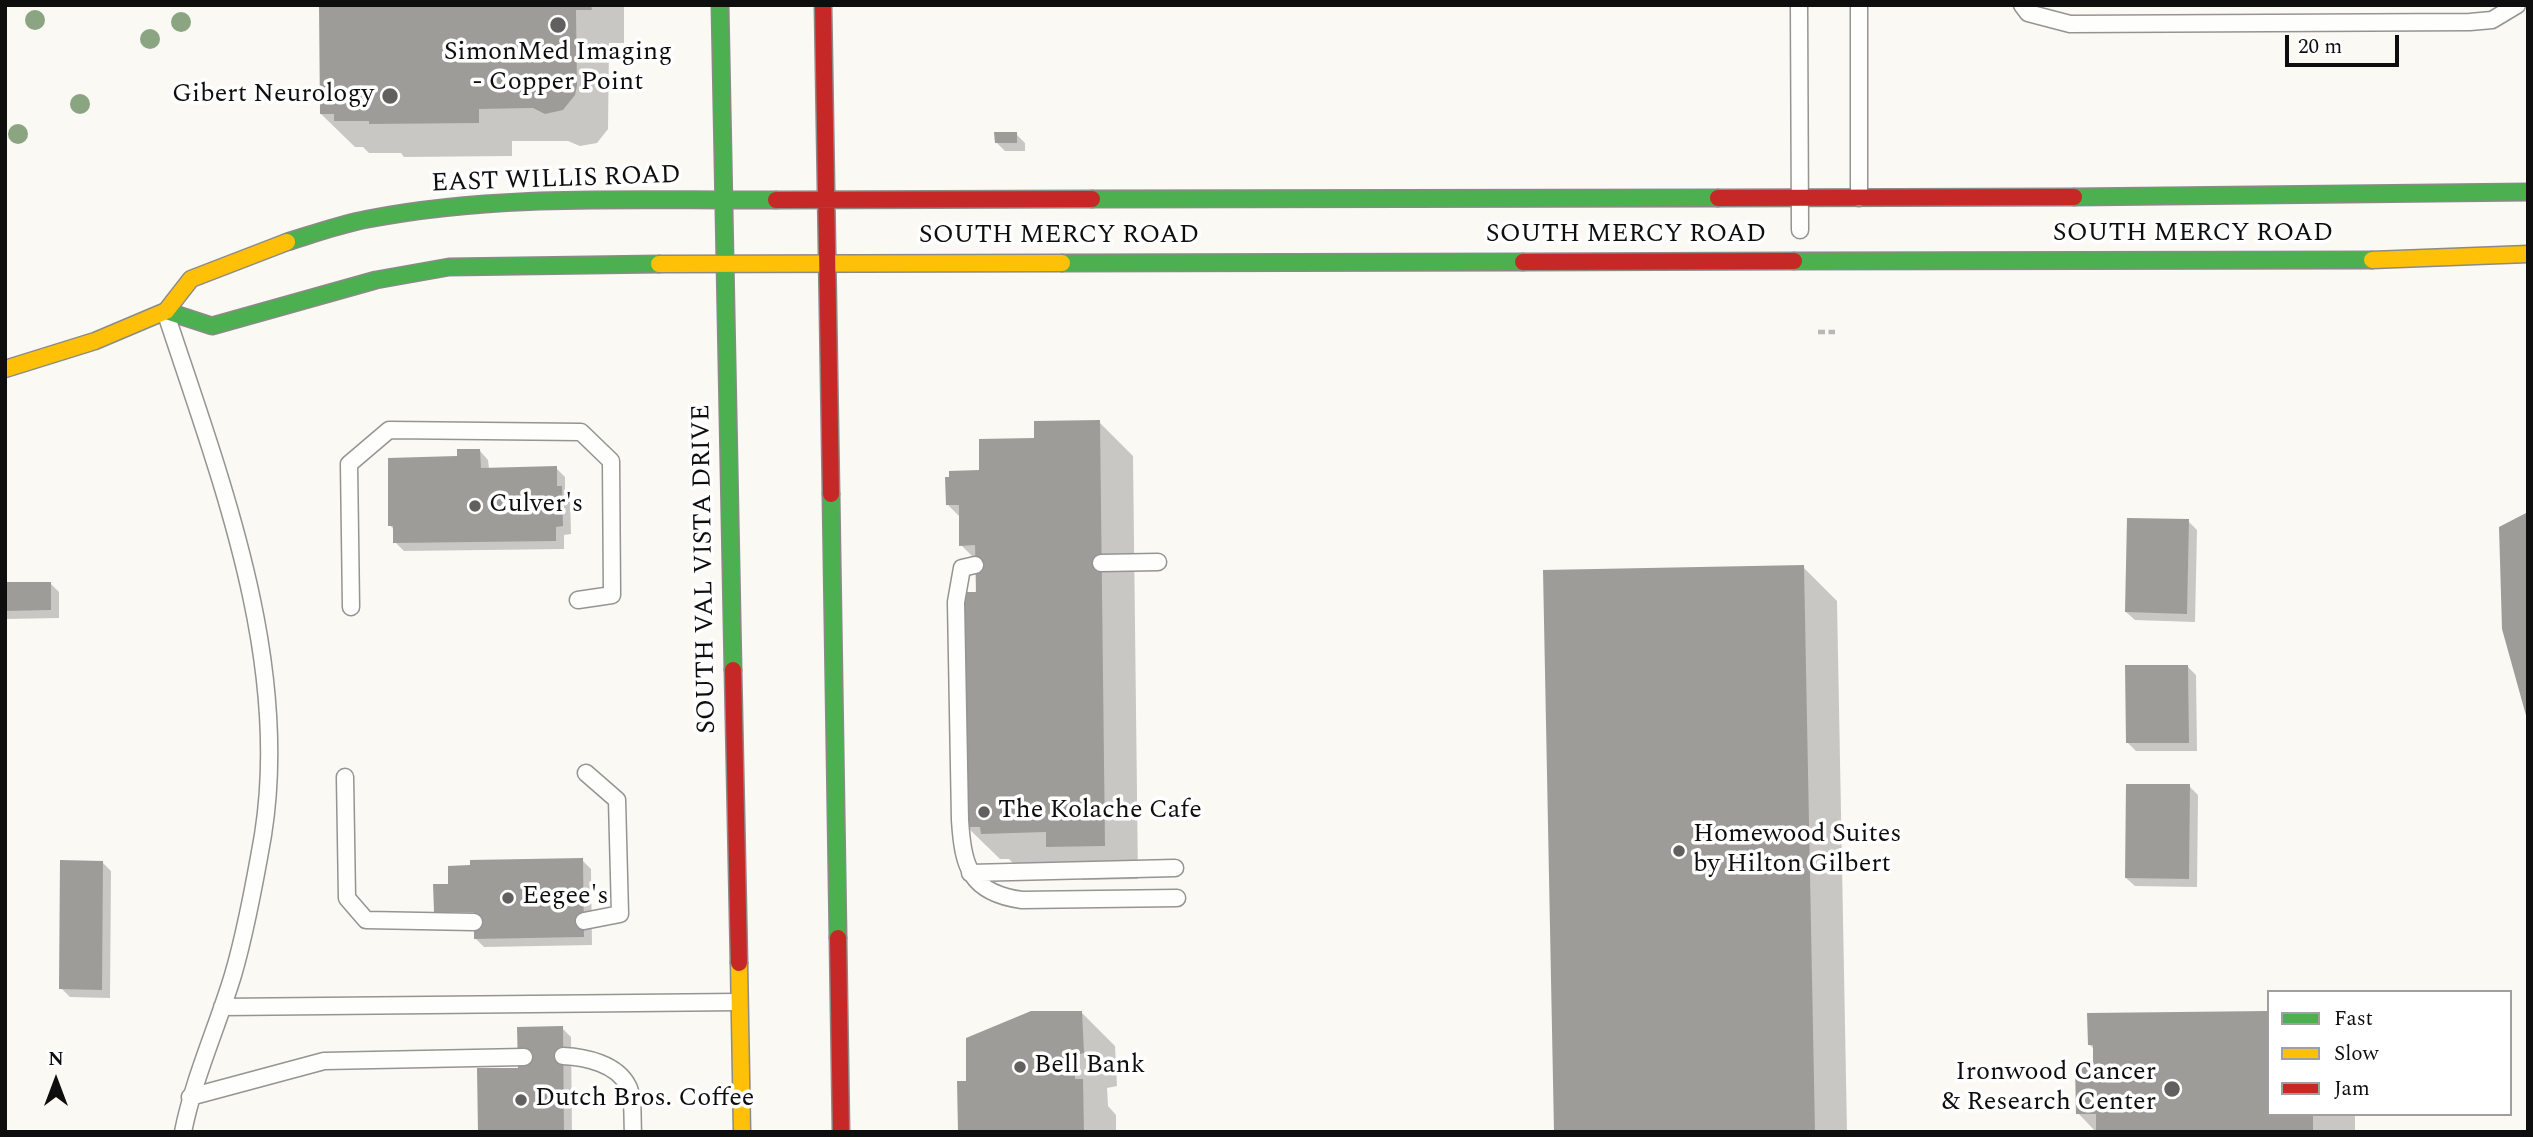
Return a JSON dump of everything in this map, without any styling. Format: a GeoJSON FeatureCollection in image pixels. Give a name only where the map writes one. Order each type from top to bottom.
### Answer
{"type":"FeatureCollection","features":[{"type":"Feature","properties":{"kind":"main road","name":"SOUTH VAL VISTA DRIVE"},"geometry":{"type":"LineString","coordinates":[[720,5],[742,1132]]}},
{"type":"Feature","properties":{"kind":"main road"},"geometry":{"type":"LineString","coordinates":[[823,5],[841,1132]]}},
{"type":"Feature","properties":{"kind":"main road","name":"SOUTH MERCY ROAD"},"geometry":{"type":"LineString","coordinates":[[723,200],[2194,197],[2528,192]]}},
{"type":"Feature","properties":{"kind":"main road","name":"EAST WILLIS ROAD"},"geometry":{"type":"LineString","coordinates":[[5,369],[95,341],[166,311],[191,279],[276,245],[366,219],[443,207],[539,201],[723,200]]}},
{"type":"Feature","properties":{"kind":"main road","name":"SOUTH MERCY ROAD"},"geometry":{"type":"LineString","coordinates":[[724,264],[2415,260],[2528,254]]}},
{"type":"Feature","properties":{"kind":"main road"},"geometry":{"type":"LineString","coordinates":[[166,311],[212,326],[376,280],[449,267],[724,264]]}},
{"type":"Feature","properties":{"kind":"lane"},"geometry":{"type":"LineString","coordinates":[[1799,5],[1800,230]]}},
{"type":"Feature","properties":{"kind":"lane"},"geometry":{"type":"LineString","coordinates":[[1858,198],[1859,5]]}},
{"type":"Feature","properties":{"kind":"lane"},"geometry":{"type":"LineString","coordinates":[[2022,5],[2028,13],[2070,24],[2470,22],[2492,20],[2517,5]]}},
{"type":"Feature","properties":{"kind":"lane"},"geometry":{"type":"LineString","coordinates":[[166,311],[241,552],[261,646],[267,745],[263,834],[233,975],[190,1097],[183,1132]]}},
{"type":"Feature","properties":{"kind":"lane"},"geometry":{"type":"LineString","coordinates":[[351,607],[349,464],[389,430],[581,432],[611,461],[612,595],[578,600]]}},
{"type":"Feature","properties":{"kind":"lane"},"geometry":{"type":"LineString","coordinates":[[1101,563],[1158,562]]}},
{"type":"Feature","properties":{"kind":"lane"},"geometry":{"type":"LineString","coordinates":[[975,565],[962,568],[956,602],[960,820],[962,847],[970,873],[984,889],[1003,897],[1022,900],[1177,898]]}},
{"type":"Feature","properties":{"kind":"lane"},"geometry":{"type":"LineString","coordinates":[[584,921],[620,914],[617,800],[586,773]]}},
{"type":"Feature","properties":{"kind":"lane"},"geometry":{"type":"LineString","coordinates":[[345,777],[347,898],[366,920],[474,922]]}},
{"type":"Feature","properties":{"kind":"lane"},"geometry":{"type":"LineString","coordinates":[[970,873],[1175,868]]}},
{"type":"Feature","properties":{"kind":"lane"},"geometry":{"type":"LineString","coordinates":[[222,1007],[739,1002]]}},
{"type":"Feature","properties":{"kind":"lane"},"geometry":{"type":"LineString","coordinates":[[564,1056],[581,1056],[610,1067],[629,1087],[634,1132]]}},
{"type":"Feature","properties":{"kind":"lane"},"geometry":{"type":"LineString","coordinates":[[190,1097],[324,1061],[524,1057]]}},
{"type":"Feature","properties":{"kind":"path"},"geometry":{"type":"LineString","coordinates":[[1818,332],[1835,332]]}},
{"type":"Feature","properties":{"kind":"building"},"geometry":{"type":"Polygon","coordinates":[[[319,5],[591,5],[592,10],[576,10],[577,86],[575,95],[563,110],[545,114],[533,108],[479,109],[479,123],[369,124],[369,121],[334,121],[334,114],[320,114],[319,5]]]}},
{"type":"Feature","properties":{"kind":"building"},"geometry":{"type":"Polygon","coordinates":[[[994,132],[1017,132],[1017,143],[995,143],[994,132]]]}},
{"type":"Feature","properties":{"kind":"building"},"geometry":{"type":"Polygon","coordinates":[[[1100,420],[1105,846],[1046,847],[1046,832],[981,834],[980,827],[964,827],[962,592],[976,592],[975,545],[959,546],[959,505],[946,505],[945,477],[949,477],[949,471],[979,470],[979,439],[1034,438],[1034,421],[1100,420]]]}},
{"type":"Feature","properties":{"kind":"building","name":"Culver's"},"geometry":{"type":"Polygon","coordinates":[[[457,449],[480,449],[481,468],[557,466],[557,486],[562,486],[563,526],[556,527],[556,541],[393,543],[393,526],[388,526],[388,458],[457,456],[457,449]]]}},
{"type":"Feature","properties":{"kind":"building"},"geometry":{"type":"Polygon","coordinates":[[[2528,512],[2527,719],[2502,629],[2499,527],[2528,512]]]}},
{"type":"Feature","properties":{"kind":"building"},"geometry":{"type":"Polygon","coordinates":[[[2127,518],[2189,519],[2187,614],[2125,612],[2127,518]]]}},
{"type":"Feature","properties":{"kind":"building","name":"Homewood Suites by Hilton Gilbert"},"geometry":{"type":"Polygon","coordinates":[[[1804,565],[1815,1132],[1554,1132],[1543,570],[1804,565]]]}},
{"type":"Feature","properties":{"kind":"building"},"geometry":{"type":"Polygon","coordinates":[[[5,582],[51,582],[51,610],[5,611],[5,582]]]}},
{"type":"Feature","properties":{"kind":"building"},"geometry":{"type":"Polygon","coordinates":[[[2125,665],[2188,665],[2189,743],[2126,743],[2125,665]]]}},
{"type":"Feature","properties":{"kind":"building"},"geometry":{"type":"Polygon","coordinates":[[[2126,784],[2190,784],[2189,879],[2125,878],[2126,784]]]}},
{"type":"Feature","properties":{"kind":"building","name":"Eegee's"},"geometry":{"type":"Polygon","coordinates":[[[583,858],[584,937],[474,939],[474,912],[434,912],[433,884],[448,884],[448,866],[470,865],[470,860],[583,858]]]}},
{"type":"Feature","properties":{"kind":"building"},"geometry":{"type":"Polygon","coordinates":[[[60,860],[103,861],[102,990],[59,989],[60,860]]]}},
{"type":"Feature","properties":{"kind":"building","name":"Bell Bank"},"geometry":{"type":"Polygon","coordinates":[[[1031,1011],[1082,1011],[1084,1053],[1075,1055],[1075,1079],[1083,1079],[1084,1132],[958,1132],[957,1081],[966,1081],[966,1038],[1031,1011]]]}},
{"type":"Feature","properties":{"kind":"building","name":"Ironwood Cancer & Research Center"},"geometry":{"type":"Polygon","coordinates":[[[2267,1011],[2267,1116],[2313,1116],[2313,1132],[2096,1132],[2096,1114],[2076,1114],[2075,1065],[2093,1065],[2093,1045],[2088,1045],[2087,1013],[2267,1011]]]}},
{"type":"Feature","properties":{"kind":"building","name":"Dutch Bros. Coffee"},"geometry":{"type":"Polygon","coordinates":[[[563,1026],[564,1132],[478,1132],[477,1068],[518,1068],[517,1027],[563,1026]]]}},
{"type":"Feature","properties":{"kind":"traffic: fast"},"geometry":{"type":"LineString","coordinates":[[720,5],[733,670]]}},
{"type":"Feature","properties":{"kind":"traffic: fast"},"geometry":{"type":"LineString","coordinates":[[2074,197],[2528,192]]}},
{"type":"Feature","properties":{"kind":"traffic: fast"},"geometry":{"type":"LineString","coordinates":[[1092,199],[1718,198]]}},
{"type":"Feature","properties":{"kind":"traffic: fast"},"geometry":{"type":"LineString","coordinates":[[287,242],[368,219],[469,205],[572,200],[776,200]]}},
{"type":"Feature","properties":{"kind":"traffic: fast"},"geometry":{"type":"LineString","coordinates":[[1794,261],[2372,260]]}},
{"type":"Feature","properties":{"kind":"traffic: fast"},"geometry":{"type":"LineString","coordinates":[[1062,263],[1523,262]]}},
{"type":"Feature","properties":{"kind":"traffic: fast"},"geometry":{"type":"LineString","coordinates":[[166,311],[212,326],[376,280],[449,267],[659,264]]}},
{"type":"Feature","properties":{"kind":"traffic: fast"},"geometry":{"type":"LineString","coordinates":[[831,494],[838,938]]}},
{"type":"Feature","properties":{"kind":"traffic: slow"},"geometry":{"type":"LineString","coordinates":[[5,369],[95,341],[166,311],[191,279],[287,242]]}},
{"type":"Feature","properties":{"kind":"traffic: slow"},"geometry":{"type":"LineString","coordinates":[[2372,260],[2528,254]]}},
{"type":"Feature","properties":{"kind":"traffic: slow"},"geometry":{"type":"LineString","coordinates":[[659,264],[1062,263]]}},
{"type":"Feature","properties":{"kind":"traffic: slow"},"geometry":{"type":"LineString","coordinates":[[739,963],[742,1132]]}},
{"type":"Feature","properties":{"kind":"traffic: jam"},"geometry":{"type":"LineString","coordinates":[[823,5],[831,494]]}},
{"type":"Feature","properties":{"kind":"traffic: jam"},"geometry":{"type":"LineString","coordinates":[[1718,198],[2074,197]]}},
{"type":"Feature","properties":{"kind":"traffic: jam"},"geometry":{"type":"LineString","coordinates":[[776,200],[1092,199]]}},
{"type":"Feature","properties":{"kind":"traffic: jam"},"geometry":{"type":"LineString","coordinates":[[1523,262],[1794,261]]}},
{"type":"Feature","properties":{"kind":"traffic: jam"},"geometry":{"type":"LineString","coordinates":[[733,670],[739,963]]}},
{"type":"Feature","properties":{"kind":"traffic: jam"},"geometry":{"type":"LineString","coordinates":[[838,938],[841,1132]]}},
{"type":"Feature","properties":{"kind":"place","name":"SimonMed Imaging - Copper Point"},"geometry":{"type":"Point","coordinates":[558,25]}},
{"type":"Feature","properties":{"kind":"place","name":"Gibert Neurology"},"geometry":{"type":"Point","coordinates":[390,96]}},
{"type":"Feature","properties":{"kind":"place","name":"Culver's"},"geometry":{"type":"Point","coordinates":[475,506]}},
{"type":"Feature","properties":{"kind":"place","name":"The Kolache Cafe"},"geometry":{"type":"Point","coordinates":[984,812]}},
{"type":"Feature","properties":{"kind":"place","name":"Homewood Suites by Hilton Gilbert"},"geometry":{"type":"Point","coordinates":[1679,851]}},
{"type":"Feature","properties":{"kind":"place","name":"Eegee's"},"geometry":{"type":"Point","coordinates":[508,898]}},
{"type":"Feature","properties":{"kind":"place","name":"Bell Bank"},"geometry":{"type":"Point","coordinates":[1020,1067]}},
{"type":"Feature","properties":{"kind":"place","name":"Ironwood Cancer & Research Center"},"geometry":{"type":"Point","coordinates":[2172,1089]}},
{"type":"Feature","properties":{"kind":"place","name":"Dutch Bros. Coffee"},"geometry":{"type":"Point","coordinates":[521,1100]}}]}
